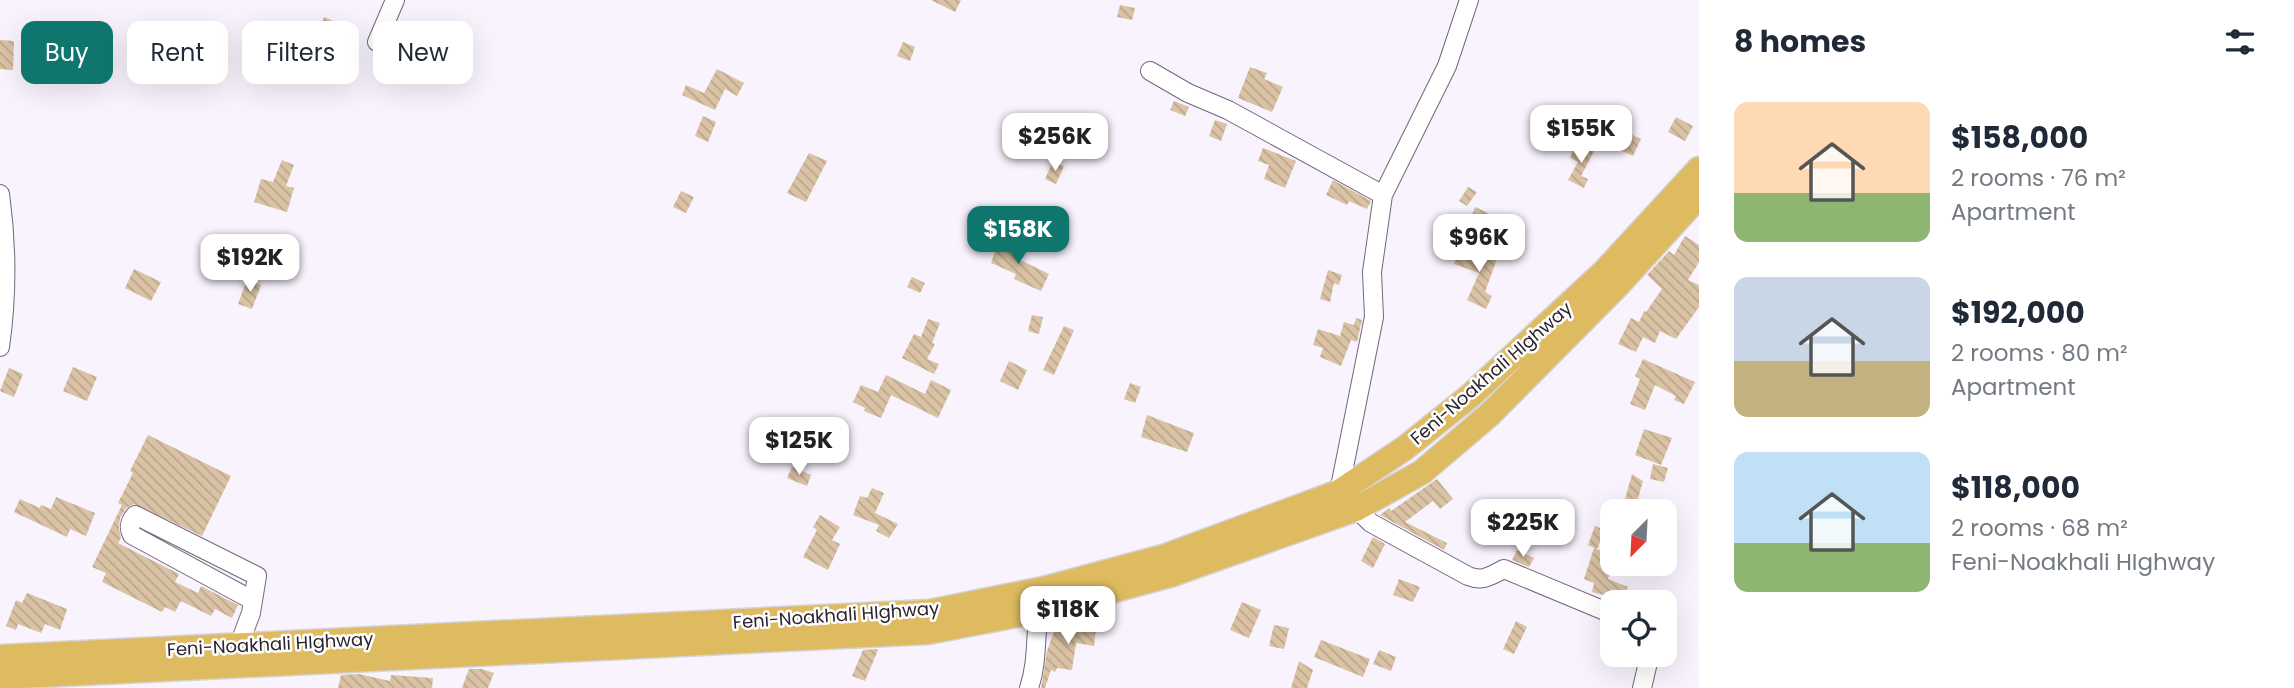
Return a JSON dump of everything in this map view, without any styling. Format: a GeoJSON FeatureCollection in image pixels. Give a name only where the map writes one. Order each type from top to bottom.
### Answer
{"type":"FeatureCollection","features":[{"type":"Feature","properties":{"kind":"highway","name":"Feni-Noakhali HIghway"},"geometry":{"type":"LineString","coordinates":[[1348,500],[1405,448],[1470,396],[1605,271],[1699,169]]}},
{"type":"Feature","properties":{"kind":"highway","name":"Feni-Noakhali HIghway"},"geometry":{"type":"LineString","coordinates":[[0,677],[929,632],[1041,600],[1166,556],[1348,500],[1422,471],[1489,415],[1619,284],[1699,196]]}},
{"type":"Feature","properties":{"kind":"highway","name":"Feni-Noakhali HIghway"},"geometry":{"type":"LineString","coordinates":[[0,657],[929,612],[1041,600]]}},
{"type":"Feature","properties":{"kind":"street"},"geometry":{"type":"LineString","coordinates":[[386,21],[395,0]]}},
{"type":"Feature","properties":{"kind":"street"},"geometry":{"type":"LineString","coordinates":[[1469,0],[1447,66],[1384,195],[1372,272],[1374,317],[1348,500],[1371,523],[1476,579],[1483,580],[1504,569],[1600,609]]}},
{"type":"Feature","properties":{"kind":"street"},"geometry":{"type":"LineString","coordinates":[[1150,71],[1384,195]]}},
{"type":"Feature","properties":{"kind":"street"},"geometry":{"type":"LineString","coordinates":[[0,194],[5,279],[0,348]]}},
{"type":"Feature","properties":{"kind":"street"},"geometry":{"type":"LineString","coordinates":[[239,645],[251,613],[257,576],[135,515],[131,519],[132,535],[252,600]]}},
{"type":"Feature","properties":{"kind":"street"},"geometry":{"type":"LineString","coordinates":[[1029,688],[1035,671],[1041,600]]}},
{"type":"Feature","properties":{"kind":"street"},"geometry":{"type":"LineString","coordinates":[[1642,688],[1647,667]]}},
{"type":"Feature","properties":{"kind":"building"},"geometry":{"type":"Polygon","coordinates":[[[931,0],[961,0],[955,12],[931,0]]]}},
{"type":"Feature","properties":{"kind":"building"},"geometry":{"type":"Polygon","coordinates":[[[1120,5],[1135,8],[1132,20],[1117,17],[1120,5]]]}},
{"type":"Feature","properties":{"kind":"building"},"geometry":{"type":"Polygon","coordinates":[[[0,40],[14,41],[13,70],[0,69],[0,40]]]}},
{"type":"Feature","properties":{"kind":"building"},"geometry":{"type":"Polygon","coordinates":[[[903,42],[915,47],[910,61],[897,56],[903,42]]]}},
{"type":"Feature","properties":{"kind":"building"},"geometry":{"type":"Polygon","coordinates":[[[1250,67],[1267,73],[1264,79],[1283,87],[1272,112],[1238,98],[1250,67]]]}},
{"type":"Feature","properties":{"kind":"building"},"geometry":{"type":"Polygon","coordinates":[[[717,69],[744,83],[737,96],[725,89],[715,110],[682,95],[686,85],[704,93],[717,69]]]}},
{"type":"Feature","properties":{"kind":"building"},"geometry":{"type":"Polygon","coordinates":[[[1174,101],[1189,107],[1185,116],[1170,110],[1174,101]]]}},
{"type":"Feature","properties":{"kind":"building"},"geometry":{"type":"Polygon","coordinates":[[[1594,113],[1611,122],[1606,132],[1589,124],[1594,113]]]}},
{"type":"Feature","properties":{"kind":"building"},"geometry":{"type":"Polygon","coordinates":[[[703,116],[716,122],[708,142],[695,136],[703,116]]]}},
{"type":"Feature","properties":{"kind":"building"},"geometry":{"type":"Polygon","coordinates":[[[1676,117],[1693,126],[1685,141],[1668,132],[1676,117]]]}},
{"type":"Feature","properties":{"kind":"building"},"geometry":{"type":"Polygon","coordinates":[[[1215,120],[1227,124],[1221,141],[1209,136],[1215,120]]]}},
{"type":"Feature","properties":{"kind":"building"},"geometry":{"type":"Polygon","coordinates":[[[1611,125],[1641,139],[1633,156],[1620,150],[1623,143],[1606,135],[1611,125]]]}},
{"type":"Feature","properties":{"kind":"building"},"geometry":{"type":"Polygon","coordinates":[[[1585,144],[1595,149],[1581,176],[1588,179],[1584,188],[1568,180],[1578,162],[1570,158],[1575,147],[1582,150],[1585,144]]]}},
{"type":"Feature","properties":{"kind":"building"},"geometry":{"type":"Polygon","coordinates":[[[1263,148],[1296,161],[1285,188],[1264,179],[1269,165],[1258,161],[1263,148]]]}},
{"type":"Feature","properties":{"kind":"building"},"geometry":{"type":"Polygon","coordinates":[[[809,153],[827,161],[806,202],[787,193],[809,153]]]}},
{"type":"Feature","properties":{"kind":"building"},"geometry":{"type":"Polygon","coordinates":[[[282,160],[294,165],[286,186],[294,188],[287,212],[254,202],[261,179],[273,182],[282,160]]]}},
{"type":"Feature","properties":{"kind":"building"},"geometry":{"type":"Polygon","coordinates":[[[1053,161],[1064,166],[1056,184],[1045,179],[1053,161]]]}},
{"type":"Feature","properties":{"kind":"building"},"geometry":{"type":"Polygon","coordinates":[[[1333,180],[1371,201],[1367,209],[1349,201],[1347,205],[1326,195],[1333,180]]]}},
{"type":"Feature","properties":{"kind":"building"},"geometry":{"type":"Polygon","coordinates":[[[1468,187],[1477,192],[1467,206],[1459,201],[1468,187]]]}},
{"type":"Feature","properties":{"kind":"building"},"geometry":{"type":"Polygon","coordinates":[[[681,191],[694,197],[686,213],[673,207],[681,191]]]}},
{"type":"Feature","properties":{"kind":"building"},"geometry":{"type":"Polygon","coordinates":[[[1475,207],[1488,213],[1479,236],[1466,231],[1475,207]]]}},
{"type":"Feature","properties":{"kind":"building"},"geometry":{"type":"Polygon","coordinates":[[[1685,236],[1699,245],[1699,262],[1688,280],[1699,285],[1699,307],[1676,339],[1660,331],[1655,343],[1643,337],[1636,352],[1618,344],[1631,318],[1639,322],[1644,311],[1646,312],[1662,289],[1647,275],[1669,251],[1674,255],[1685,236]]]}},
{"type":"Feature","properties":{"kind":"building"},"geometry":{"type":"Polygon","coordinates":[[[1000,238],[1020,247],[1016,258],[1049,274],[1041,291],[1014,279],[1016,274],[991,263],[1000,238]]]}},
{"type":"Feature","properties":{"kind":"building"},"geometry":{"type":"Polygon","coordinates":[[[1484,248],[1499,253],[1485,292],[1492,296],[1486,309],[1467,300],[1479,273],[1454,264],[1458,251],[1481,259],[1484,248]]]}},
{"type":"Feature","properties":{"kind":"building"},"geometry":{"type":"Polygon","coordinates":[[[134,269],[161,282],[151,301],[125,288],[134,269]]]}},
{"type":"Feature","properties":{"kind":"building"},"geometry":{"type":"Polygon","coordinates":[[[1328,270],[1342,275],[1339,285],[1334,283],[1330,302],[1320,299],[1328,270]]]}},
{"type":"Feature","properties":{"kind":"building"},"geometry":{"type":"Polygon","coordinates":[[[912,277],[925,283],[920,293],[907,287],[912,277]]]}},
{"type":"Feature","properties":{"kind":"building"},"geometry":{"type":"Polygon","coordinates":[[[247,280],[261,285],[252,309],[238,304],[247,280]]]}},
{"type":"Feature","properties":{"kind":"building"},"geometry":{"type":"Polygon","coordinates":[[[1032,315],[1043,317],[1039,334],[1028,331],[1032,315]]]}},
{"type":"Feature","properties":{"kind":"building"},"geometry":{"type":"Polygon","coordinates":[[[1356,318],[1362,320],[1357,342],[1351,340],[1341,366],[1320,357],[1323,348],[1313,345],[1318,329],[1340,336],[1344,322],[1354,325],[1356,318]]]}},
{"type":"Feature","properties":{"kind":"building"},"geometry":{"type":"Polygon","coordinates":[[[928,319],[940,323],[932,343],[935,344],[927,359],[939,364],[934,374],[902,358],[914,334],[921,337],[928,319]]]}},
{"type":"Feature","properties":{"kind":"building"},"geometry":{"type":"Polygon","coordinates":[[[1064,326],[1074,330],[1054,375],[1043,370],[1064,326]]]}},
{"type":"Feature","properties":{"kind":"building"},"geometry":{"type":"Polygon","coordinates":[[[1643,359],[1695,382],[1684,404],[1674,400],[1676,396],[1655,385],[1645,410],[1630,404],[1640,379],[1635,376],[1643,359]]]}},
{"type":"Feature","properties":{"kind":"building"},"geometry":{"type":"Polygon","coordinates":[[[1009,361],[1027,370],[1018,390],[1000,381],[1009,361]]]}},
{"type":"Feature","properties":{"kind":"building"},"geometry":{"type":"Polygon","coordinates":[[[73,367],[97,377],[87,401],[63,391],[73,367]]]}},
{"type":"Feature","properties":{"kind":"building"},"geometry":{"type":"Polygon","coordinates":[[[9,368],[23,374],[14,397],[0,391],[9,368]]]}},
{"type":"Feature","properties":{"kind":"building"},"geometry":{"type":"Polygon","coordinates":[[[886,375],[925,394],[931,380],[951,390],[938,418],[891,395],[881,418],[864,411],[865,408],[853,402],[861,385],[878,392],[886,375]]]}},
{"type":"Feature","properties":{"kind":"building"},"geometry":{"type":"Polygon","coordinates":[[[1130,383],[1141,387],[1135,403],[1124,399],[1130,383]]]}},
{"type":"Feature","properties":{"kind":"building"},"geometry":{"type":"Polygon","coordinates":[[[1147,415],[1194,433],[1187,452],[1141,437],[1147,415]]]}},
{"type":"Feature","properties":{"kind":"building"},"geometry":{"type":"Polygon","coordinates":[[[1644,429],[1672,438],[1661,465],[1635,455],[1644,429]]]}},
{"type":"Feature","properties":{"kind":"building"},"geometry":{"type":"Polygon","coordinates":[[[148,435],[231,476],[202,536],[134,504],[126,508],[120,518],[121,538],[118,543],[179,574],[175,582],[198,593],[201,586],[238,605],[232,618],[215,609],[211,616],[181,601],[175,612],[165,607],[162,612],[102,582],[106,573],[92,567],[122,505],[118,503],[148,435]]]}},
{"type":"Feature","properties":{"kind":"building"},"geometry":{"type":"Polygon","coordinates":[[[1653,464],[1668,468],[1664,482],[1650,479],[1653,464]]]}},
{"type":"Feature","properties":{"kind":"building"},"geometry":{"type":"Polygon","coordinates":[[[792,467],[811,475],[807,486],[787,478],[792,467]]]}},
{"type":"Feature","properties":{"kind":"building"},"geometry":{"type":"Polygon","coordinates":[[[1632,474],[1643,481],[1638,499],[1625,499],[1632,474]]]}},
{"type":"Feature","properties":{"kind":"building"},"geometry":{"type":"Polygon","coordinates":[[[1437,479],[1453,499],[1440,509],[1433,501],[1405,522],[1447,543],[1444,550],[1380,515],[1389,508],[1391,511],[1437,479]]]}},
{"type":"Feature","properties":{"kind":"building"},"geometry":{"type":"Polygon","coordinates":[[[872,488],[884,493],[875,513],[898,524],[889,538],[876,531],[879,525],[853,515],[860,496],[867,498],[872,488]]]}},
{"type":"Feature","properties":{"kind":"building"},"geometry":{"type":"Polygon","coordinates":[[[56,497],[95,513],[86,536],[70,529],[67,537],[14,512],[20,499],[40,508],[41,505],[51,509],[56,497]]]}},
{"type":"Feature","properties":{"kind":"building"},"geometry":{"type":"Polygon","coordinates":[[[820,515],[840,527],[832,540],[840,544],[828,570],[803,557],[817,530],[813,527],[820,515]]]}},
{"type":"Feature","properties":{"kind":"building"},"geometry":{"type":"Polygon","coordinates":[[[1595,526],[1600,528],[1597,549],[1588,545],[1595,526]]]}},
{"type":"Feature","properties":{"kind":"building"},"geometry":{"type":"Polygon","coordinates":[[[1373,537],[1385,544],[1373,568],[1361,561],[1373,537]]]}},
{"type":"Feature","properties":{"kind":"building"},"geometry":{"type":"Polygon","coordinates":[[[1594,548],[1600,550],[1600,576],[1609,576],[1608,579],[1628,587],[1627,590],[1600,590],[1600,594],[1592,592],[1594,583],[1584,579],[1594,548]]]}},
{"type":"Feature","properties":{"kind":"building"},"geometry":{"type":"Polygon","coordinates":[[[1517,550],[1534,558],[1529,567],[1512,560],[1517,550]]]}},
{"type":"Feature","properties":{"kind":"building"},"geometry":{"type":"Polygon","coordinates":[[[1399,579],[1420,587],[1413,602],[1393,595],[1399,579]]]}},
{"type":"Feature","properties":{"kind":"building"},"geometry":{"type":"Polygon","coordinates":[[[27,593],[67,609],[60,630],[45,624],[41,633],[18,624],[16,630],[6,626],[16,600],[22,603],[27,593]]]}},
{"type":"Feature","properties":{"kind":"building"},"geometry":{"type":"Polygon","coordinates":[[[1242,602],[1261,610],[1249,638],[1230,630],[1242,602]]]}},
{"type":"Feature","properties":{"kind":"building"},"geometry":{"type":"Polygon","coordinates":[[[1073,617],[1097,620],[1094,646],[1076,643],[1072,670],[1051,670],[1045,688],[1041,688],[1047,651],[1056,626],[1070,638],[1073,617]]]}},
{"type":"Feature","properties":{"kind":"building"},"geometry":{"type":"Polygon","coordinates":[[[1516,621],[1527,627],[1514,654],[1503,649],[1516,621]]]}},
{"type":"Feature","properties":{"kind":"building"},"geometry":{"type":"Polygon","coordinates":[[[1274,625],[1289,628],[1284,649],[1269,646],[1274,625]]]}},
{"type":"Feature","properties":{"kind":"building"},"geometry":{"type":"Polygon","coordinates":[[[1321,640],[1370,659],[1363,677],[1314,657],[1321,640]]]}},
{"type":"Feature","properties":{"kind":"building"},"geometry":{"type":"Polygon","coordinates":[[[877,649],[865,681],[852,676],[863,650],[877,649]]]}},
{"type":"Feature","properties":{"kind":"building"},"geometry":{"type":"Polygon","coordinates":[[[1379,650],[1396,657],[1391,671],[1373,664],[1379,650]]]}},
{"type":"Feature","properties":{"kind":"building"},"geometry":{"type":"Polygon","coordinates":[[[1299,661],[1313,670],[1307,688],[1291,688],[1299,661]]]}},
{"type":"Feature","properties":{"kind":"building"},"geometry":{"type":"Polygon","coordinates":[[[469,669],[494,673],[488,688],[462,688],[469,669]]]}},
{"type":"Feature","properties":{"kind":"building"},"geometry":{"type":"Polygon","coordinates":[[[359,674],[390,681],[391,675],[433,678],[432,688],[338,688],[341,675],[359,674]]]}}]}
